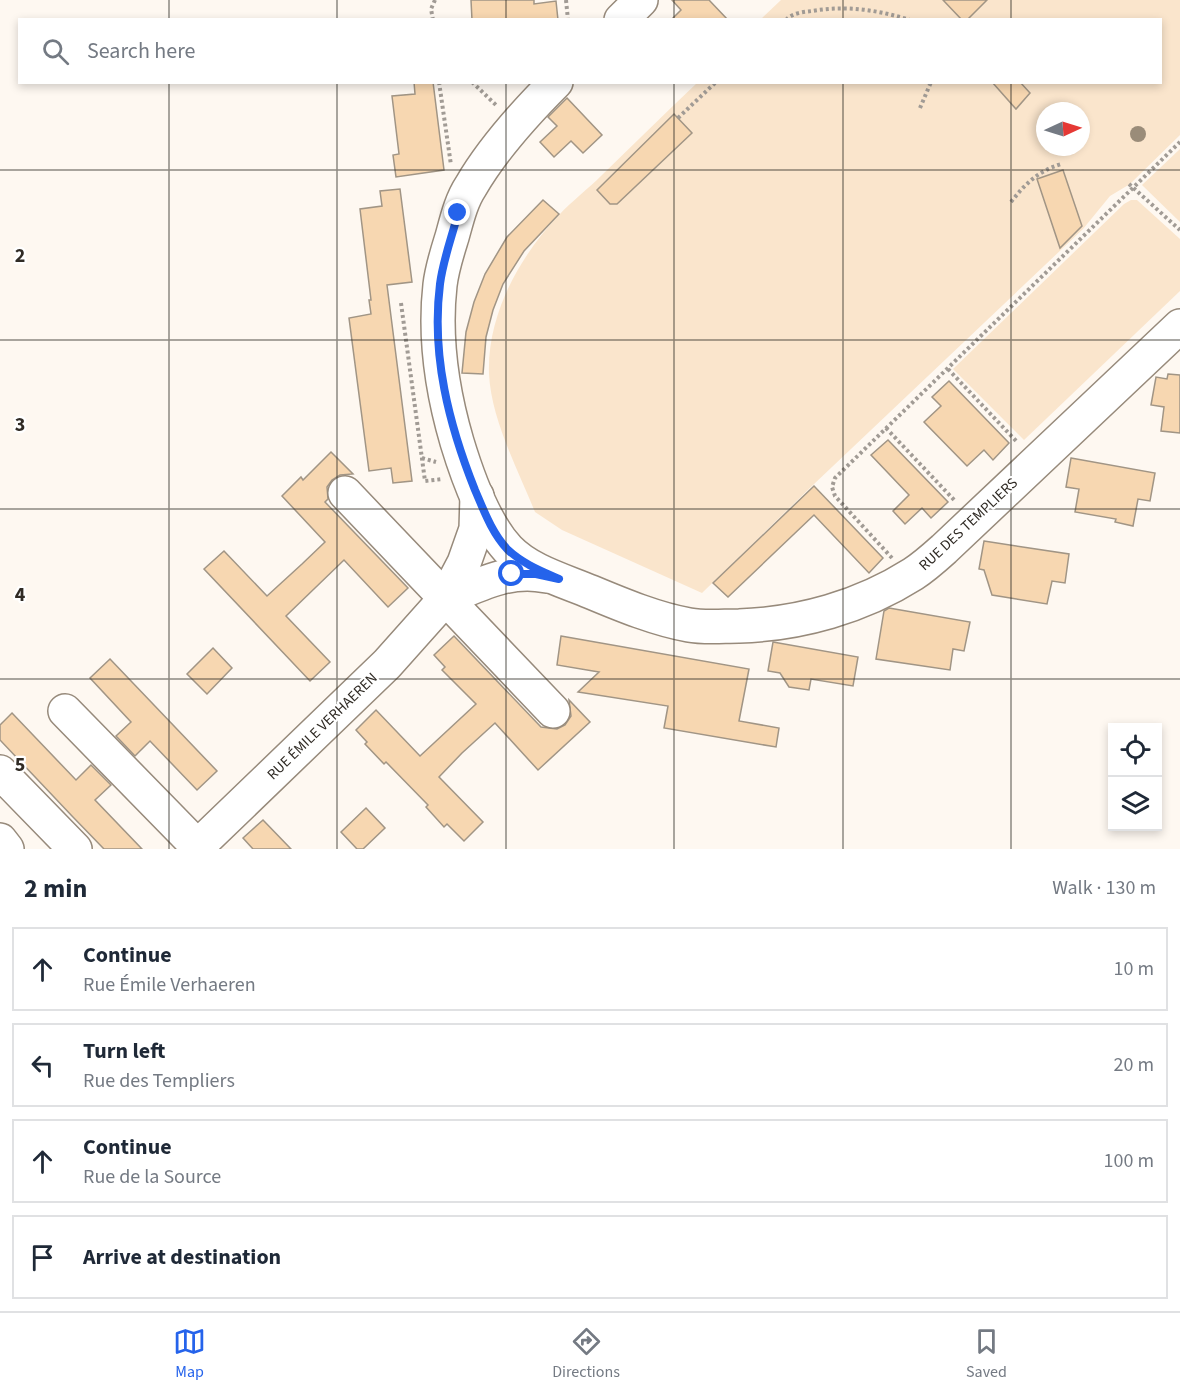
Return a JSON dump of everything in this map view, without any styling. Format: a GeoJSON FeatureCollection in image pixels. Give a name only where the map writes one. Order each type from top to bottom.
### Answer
{"type":"FeatureCollection","features":[{"type":"Feature","properties":{"kind":"street"},"geometry":{"type":"LineString","coordinates":[[623,18],[641,0]]}},
{"type":"Feature","properties":{"kind":"street","name":"RUE DES TEMPLIERS"},"geometry":{"type":"LineString","coordinates":[[554,84],[502,142],[470,186],[458,213],[444,262],[440,286],[439,318],[443,387],[463,461],[496,534],[508,549],[524,563],[651,615],[690,625],[773,623],[832,611],[857,603],[905,579],[944,549],[1180,326]]}},
{"type":"Feature","properties":{"kind":"street"},"geometry":{"type":"LineString","coordinates":[[345,493],[554,711]]}},
{"type":"Feature","properties":{"kind":"street","name":"RUE ÉMILE VERHAEREN"},"geometry":{"type":"LineString","coordinates":[[198,848],[387,664],[445,599],[464,563],[476,529],[477,494]]}},
{"type":"Feature","properties":{"kind":"street","name":"RUE ÉMILE VERHAEREN"},"geometry":{"type":"LineString","coordinates":[[445,599],[512,574],[536,574],[559,579]]}},
{"type":"Feature","properties":{"kind":"street"},"geometry":{"type":"LineString","coordinates":[[64,711],[198,848]]}},
{"type":"Feature","properties":{"kind":"street"},"geometry":{"type":"LineString","coordinates":[[0,772],[75,849]]}},
{"type":"Feature","properties":{"kind":"path"},"geometry":{"type":"LineString","coordinates":[[433,18],[431,9],[435,0]]}},
{"type":"Feature","properties":{"kind":"path"},"geometry":{"type":"LineString","coordinates":[[566,0],[568,18]]}},
{"type":"Feature","properties":{"kind":"path"},"geometry":{"type":"LineString","coordinates":[[788,18],[807,12],[847,7],[868,9],[902,18]]}},
{"type":"Feature","properties":{"kind":"path"},"geometry":{"type":"LineString","coordinates":[[439,84],[452,175]]}},
{"type":"Feature","properties":{"kind":"path"},"geometry":{"type":"LineString","coordinates":[[678,118],[714,84]]}},
{"type":"Feature","properties":{"kind":"path"},"geometry":{"type":"LineString","coordinates":[[920,108],[930,84]]}},
{"type":"Feature","properties":{"kind":"path"},"geometry":{"type":"LineString","coordinates":[[905,579],[890,554],[835,496],[832,487],[835,478],[1180,142]]}},
{"type":"Feature","properties":{"kind":"path"},"geometry":{"type":"LineString","coordinates":[[1011,202],[1031,179],[1061,164]]}},
{"type":"Feature","properties":{"kind":"path"},"geometry":{"type":"LineString","coordinates":[[1130,184],[1180,230]]}},
{"type":"Feature","properties":{"kind":"path"},"geometry":{"type":"LineString","coordinates":[[400,303],[425,481]]}},
{"type":"Feature","properties":{"kind":"path"},"geometry":{"type":"LineString","coordinates":[[948,369],[1035,461]]}},
{"type":"Feature","properties":{"kind":"path"},"geometry":{"type":"LineString","coordinates":[[886,428],[974,521]]}},
{"type":"Feature","properties":{"kind":"shaded area"},"geometry":{"type":"Polygon","coordinates":[[[781,0],[1180,0],[1180,135],[1130,184],[1110,196],[1083,229],[702,593],[562,530],[535,512],[506,444],[495,409],[489,374],[493,330],[508,288],[519,268],[544,231],[696,84],[1162,84],[1162,18],[762,18],[781,0]]]}},
{"type":"Feature","properties":{"kind":"shaded area"},"geometry":{"type":"Polygon","coordinates":[[[1180,149],[1180,222],[1142,185],[1180,149]]]}},
{"type":"Feature","properties":{"kind":"shaded area"},"geometry":{"type":"Polygon","coordinates":[[[1137,200],[1180,239],[1180,291],[1024,440],[953,369],[1124,204],[1137,200]]]}},
{"type":"Feature","properties":{"kind":"building"},"geometry":{"type":"Polygon","coordinates":[[[471,0],[534,0],[534,4],[556,1],[558,18],[472,18],[471,0]]]}},
{"type":"Feature","properties":{"kind":"building"},"geometry":{"type":"Polygon","coordinates":[[[672,0],[709,0],[726,18],[673,18],[681,10],[672,0]]]}},
{"type":"Feature","properties":{"kind":"building"},"geometry":{"type":"Polygon","coordinates":[[[943,0],[987,0],[969,18],[960,18],[943,0]]]}},
{"type":"Feature","properties":{"kind":"building"},"geometry":{"type":"Polygon","coordinates":[[[414,84],[433,84],[444,170],[396,177],[393,155],[399,154],[392,96],[415,94],[414,84]]]}},
{"type":"Feature","properties":{"kind":"building"},"geometry":{"type":"Polygon","coordinates":[[[994,84],[1022,84],[1030,93],[1016,109],[994,84]]]}},
{"type":"Feature","properties":{"kind":"building"},"geometry":{"type":"Polygon","coordinates":[[[567,98],[602,135],[583,153],[571,141],[554,157],[540,142],[557,126],[548,117],[567,98]]]}},
{"type":"Feature","properties":{"kind":"building"},"geometry":{"type":"Polygon","coordinates":[[[674,114],[692,133],[617,204],[610,204],[597,190],[674,114]]]}},
{"type":"Feature","properties":{"kind":"building"},"geometry":{"type":"Polygon","coordinates":[[[1063,170],[1082,226],[1060,248],[1037,179],[1063,170]]]}},
{"type":"Feature","properties":{"kind":"building"},"geometry":{"type":"Polygon","coordinates":[[[400,189],[412,282],[387,285],[412,481],[393,483],[391,468],[369,471],[349,318],[371,314],[360,209],[382,206],[380,191],[400,189]]]}},
{"type":"Feature","properties":{"kind":"building"},"geometry":{"type":"Polygon","coordinates":[[[543,200],[559,214],[524,251],[503,284],[486,337],[483,374],[462,373],[466,332],[485,274],[507,237],[543,200]]]}},
{"type":"Feature","properties":{"kind":"building"},"geometry":{"type":"Polygon","coordinates":[[[1168,374],[1180,375],[1180,433],[1161,431],[1164,407],[1151,405],[1156,377],[1167,379],[1168,374]]]}},
{"type":"Feature","properties":{"kind":"building"},"geometry":{"type":"Polygon","coordinates":[[[949,381],[1009,443],[993,460],[984,450],[967,466],[924,422],[941,406],[932,397],[949,381]]]}},
{"type":"Feature","properties":{"kind":"building"},"geometry":{"type":"Polygon","coordinates":[[[888,440],[948,502],[931,518],[922,508],[905,524],[893,511],[909,495],[871,455],[888,440]]]}},
{"type":"Feature","properties":{"kind":"building"},"geometry":{"type":"Polygon","coordinates":[[[331,452],[353,474],[340,475],[332,480],[327,487],[328,499],[325,502],[408,588],[388,607],[344,560],[286,616],[330,662],[310,681],[204,569],[224,551],[267,596],[302,564],[325,542],[282,496],[301,477],[303,480],[331,452]]]}},
{"type":"Feature","properties":{"kind":"building"},"geometry":{"type":"Polygon","coordinates":[[[1071,458],[1155,473],[1150,501],[1138,499],[1133,526],[1115,522],[1116,519],[1075,512],[1079,489],[1066,487],[1071,458]]]}},
{"type":"Feature","properties":{"kind":"building"},"geometry":{"type":"Polygon","coordinates":[[[814,486],[883,558],[869,573],[814,515],[728,597],[713,583],[814,486]]]}},
{"type":"Feature","properties":{"kind":"building"},"geometry":{"type":"Polygon","coordinates":[[[984,541],[1069,554],[1065,583],[1052,581],[1047,604],[992,595],[984,570],[979,569],[984,541]]]}},
{"type":"Feature","properties":{"kind":"building"},"geometry":{"type":"Polygon","coordinates":[[[889,608],[970,622],[964,651],[953,649],[950,670],[876,659],[884,611],[889,608]]]}},
{"type":"Feature","properties":{"kind":"building"},"geometry":{"type":"Polygon","coordinates":[[[454,636],[541,727],[557,729],[565,725],[571,716],[569,700],[590,722],[538,770],[495,723],[462,753],[439,777],[483,822],[464,841],[447,824],[444,827],[426,807],[428,805],[386,762],[384,764],[365,744],[367,742],[356,730],[376,710],[420,756],[476,704],[442,670],[445,667],[434,655],[454,636]]]}},
{"type":"Feature","properties":{"kind":"building"},"geometry":{"type":"Polygon","coordinates":[[[561,636],[749,669],[739,721],[779,728],[776,747],[664,728],[668,706],[578,692],[599,672],[557,665],[561,636]]]}},
{"type":"Feature","properties":{"kind":"building"},"geometry":{"type":"Polygon","coordinates":[[[773,642],[858,657],[853,686],[811,679],[809,690],[789,687],[780,673],[768,671],[773,642]]]}},
{"type":"Feature","properties":{"kind":"building"},"geometry":{"type":"Polygon","coordinates":[[[213,648],[232,668],[207,694],[187,674],[213,648]]]}},
{"type":"Feature","properties":{"kind":"building"},"geometry":{"type":"Polygon","coordinates":[[[110,659],[217,771],[197,790],[150,741],[135,756],[116,736],[131,722],[90,678],[110,659]]]}},
{"type":"Feature","properties":{"kind":"building"},"geometry":{"type":"Polygon","coordinates":[[[12,713],[76,780],[91,765],[111,785],[95,800],[142,849],[104,849],[72,816],[0,740],[0,725],[12,713]]]}},
{"type":"Feature","properties":{"kind":"building"},"geometry":{"type":"Polygon","coordinates":[[[366,808],[385,828],[363,849],[357,849],[341,832],[366,808]]]}},
{"type":"Feature","properties":{"kind":"building"},"geometry":{"type":"Polygon","coordinates":[[[263,820],[291,849],[253,849],[243,838],[263,820]]]}},
{"type":"Feature","properties":{"kind":"route"},"geometry":{"type":"LineString","coordinates":[[458,213],[444,262],[440,286],[440,351],[447,406],[463,461],[496,534],[524,563],[559,579],[536,574],[512,574]]}}]}
